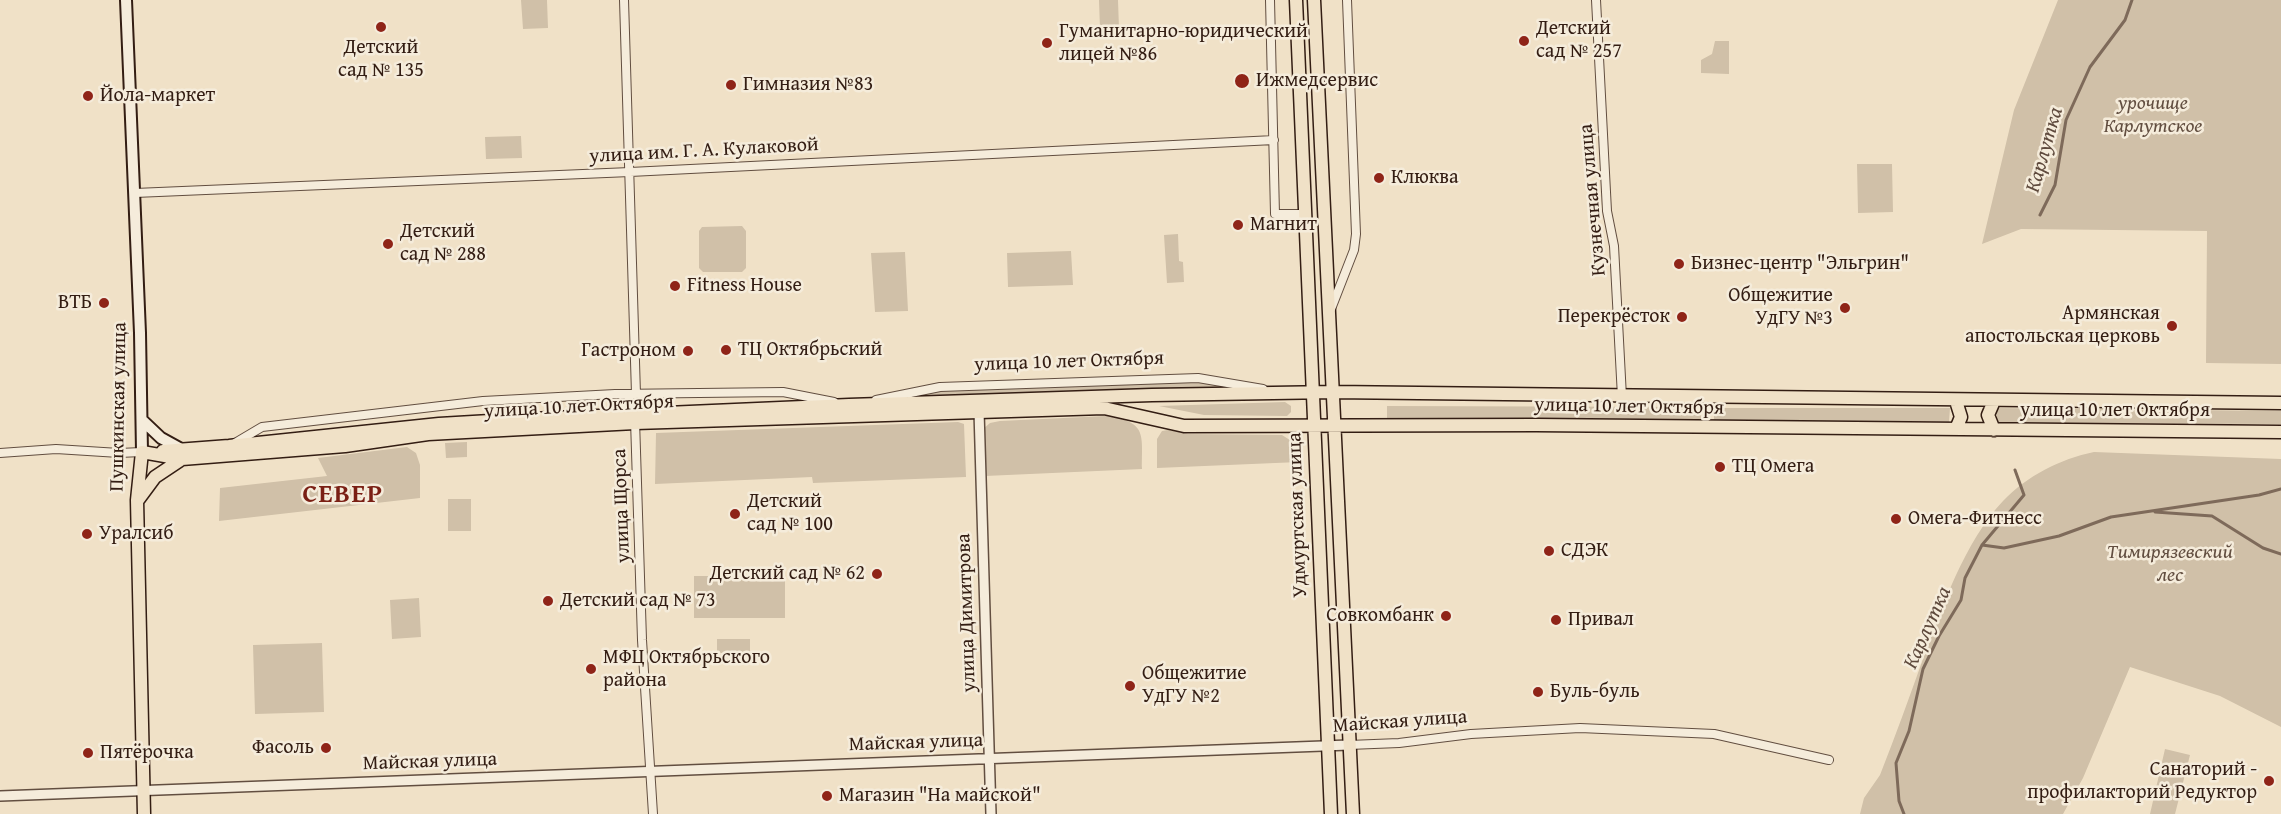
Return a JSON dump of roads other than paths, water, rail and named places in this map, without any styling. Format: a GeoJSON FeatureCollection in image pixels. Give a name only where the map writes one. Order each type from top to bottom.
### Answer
{"type":"FeatureCollection","features":[{"type":"Feature","properties":{"kind":"main road","name":"Пушкинская улица"},"geometry":{"type":"LineString","coordinates":[[126,0],[142,420],[142,452],[137,500],[144,814]]}},
{"type":"Feature","properties":{"kind":"main road","name":"Удмуртская улица"},"geometry":{"type":"LineString","coordinates":[[1296,0],[1331,814]]}},
{"type":"Feature","properties":{"kind":"main road","name":"Удмуртская улица"},"geometry":{"type":"LineString","coordinates":[[1314,0],[1353,814]]}},
{"type":"Feature","properties":{"kind":"main road","name":"улица 10 лет Октября"},"geometry":{"type":"LineString","coordinates":[[181,454],[230,446],[439,424],[979,406],[1152,395],[1332,392],[2281,403]]}},
{"type":"Feature","properties":{"kind":"main road"},"geometry":{"type":"LineString","coordinates":[[1956,401],[1961,417],[1956,429]]}},
{"type":"Feature","properties":{"kind":"main road"},"geometry":{"type":"LineString","coordinates":[[1994,401],[1988,415],[1994,430]]}},
{"type":"Feature","properties":{"kind":"main road","name":"улица 10 лет Октября"},"geometry":{"type":"LineString","coordinates":[[181,454],[345,446],[428,434],[849,405],[1104,408],[1184,426],[1334,425],[2281,432]]}},
{"type":"Feature","properties":{"kind":"main road"},"geometry":{"type":"LineString","coordinates":[[142,420],[181,454]]}},
{"type":"Feature","properties":{"kind":"main road"},"geometry":{"type":"LineString","coordinates":[[142,452],[181,454]]}},
{"type":"Feature","properties":{"kind":"main road"},"geometry":{"type":"LineString","coordinates":[[137,500],[155,477],[181,454]]}},
{"type":"Feature","properties":{"kind":"main road"},"geometry":{"type":"LineString","coordinates":[[1330,794],[1335,788],[1340,787],[1346,787],[1351,792]]}},
{"type":"Feature","properties":{"kind":"street"},"geometry":{"type":"LineString","coordinates":[[624,0],[636,394]]}},
{"type":"Feature","properties":{"kind":"street"},"geometry":{"type":"LineString","coordinates":[[1270,0],[1275,214],[1305,214]]}},
{"type":"Feature","properties":{"kind":"street","name":"Удмуртская улица"},"geometry":{"type":"LineString","coordinates":[[1329,313],[1354,250],[1356,234],[1347,0]]}},
{"type":"Feature","properties":{"kind":"street","name":"Кузнечная улица"},"geometry":{"type":"LineString","coordinates":[[1596,0],[1607,212],[1614,246],[1622,397]]}},
{"type":"Feature","properties":{"kind":"street","name":"улица им. Г. А. Кулаковой"},"geometry":{"type":"LineString","coordinates":[[135,193],[630,172],[1274,140]]}},
{"type":"Feature","properties":{"kind":"street","name":"улица 10 лет Октября"},"geometry":{"type":"LineString","coordinates":[[230,446],[262,428],[483,401],[636,394],[783,392],[849,405],[940,387],[1198,378],[1291,394]]}},
{"type":"Feature","properties":{"kind":"street","name":"улица Димитрова"},"geometry":{"type":"LineString","coordinates":[[979,406],[991,814]]}},
{"type":"Feature","properties":{"kind":"street","name":"улица Щорса"},"geometry":{"type":"LineString","coordinates":[[635,418],[642,640],[652,814]]}},
{"type":"Feature","properties":{"kind":"street"},"geometry":{"type":"LineString","coordinates":[[0,453],[56,448],[119,453],[142,452]]}},
{"type":"Feature","properties":{"kind":"street","name":"Майская улица"},"geometry":{"type":"LineString","coordinates":[[0,796],[1399,743],[1471,734],[1580,728],[1714,734],[1829,760]]}},
{"type":"Feature","properties":{"kind":"waterway","name":"Карлутка"},"geometry":{"type":"LineString","coordinates":[[2040,215],[2055,185],[2066,120],[2090,67],[2125,20],[2132,0]]}},
{"type":"Feature","properties":{"kind":"waterway","name":"Карлутка"},"geometry":{"type":"LineString","coordinates":[[1904,814],[1899,801],[1896,763],[1909,731],[1923,669],[1939,636],[1961,600],[1965,578],[1982,545],[2024,495],[2015,470]]}},
{"type":"Feature","properties":{"kind":"waterway"},"geometry":{"type":"LineString","coordinates":[[1982,545],[2004,548],[2059,536],[2111,517],[2259,495],[2281,489]]}},
{"type":"Feature","properties":{"kind":"waterway"},"geometry":{"type":"LineString","coordinates":[[2155,512],[2212,516],[2263,548],[2281,554]]}},
{"type":"Feature","properties":{"kind":"place","name":"Детский сад № 135"},"geometry":{"type":"Point","coordinates":[381,27]}},
{"type":"Feature","properties":{"kind":"place","name":"Детский сад № 257"},"geometry":{"type":"Point","coordinates":[1524,41]}},
{"type":"Feature","properties":{"kind":"place","name":"Гуманитарно-юридический лицей №86"},"geometry":{"type":"Point","coordinates":[1047,43]}},
{"type":"Feature","properties":{"kind":"place","name":"Ижмедсервис"},"geometry":{"type":"Point","coordinates":[1242,81]}},
{"type":"Feature","properties":{"kind":"place","name":"Гимназия №83"},"geometry":{"type":"Point","coordinates":[731,85]}},
{"type":"Feature","properties":{"kind":"place","name":"Йола-маркет"},"geometry":{"type":"Point","coordinates":[88,96]}},
{"type":"Feature","properties":{"kind":"place","name":"Клюква"},"geometry":{"type":"Point","coordinates":[1379,178]}},
{"type":"Feature","properties":{"kind":"place","name":"Магнит"},"geometry":{"type":"Point","coordinates":[1238,225]}},
{"type":"Feature","properties":{"kind":"place","name":"Детский сад № 288"},"geometry":{"type":"Point","coordinates":[388,244]}},
{"type":"Feature","properties":{"kind":"place","name":"Бизнес-центр \"Эльгрин\""},"geometry":{"type":"Point","coordinates":[1679,264]}},
{"type":"Feature","properties":{"kind":"place","name":"Fitness House"},"geometry":{"type":"Point","coordinates":[675,286]}},
{"type":"Feature","properties":{"kind":"place","name":"ВТБ"},"geometry":{"type":"Point","coordinates":[104,303]}},
{"type":"Feature","properties":{"kind":"place","name":"Общежитие УдГУ №3"},"geometry":{"type":"Point","coordinates":[1845,308]}},
{"type":"Feature","properties":{"kind":"place","name":"Перекрёсток"},"geometry":{"type":"Point","coordinates":[1682,317]}},
{"type":"Feature","properties":{"kind":"place","name":"Армянская апостольская церковь"},"geometry":{"type":"Point","coordinates":[2172,326]}},
{"type":"Feature","properties":{"kind":"place","name":"ТЦ Октябрьский"},"geometry":{"type":"Point","coordinates":[726,350]}},
{"type":"Feature","properties":{"kind":"place","name":"Гастроном"},"geometry":{"type":"Point","coordinates":[688,351]}},
{"type":"Feature","properties":{"kind":"place","name":"ТЦ Омега"},"geometry":{"type":"Point","coordinates":[1720,467]}},
{"type":"Feature","properties":{"kind":"place","name":"Детский сад № 100"},"geometry":{"type":"Point","coordinates":[735,514]}},
{"type":"Feature","properties":{"kind":"place","name":"Омега-Фитнесс"},"geometry":{"type":"Point","coordinates":[1896,519]}},
{"type":"Feature","properties":{"kind":"place","name":"Уралсиб"},"geometry":{"type":"Point","coordinates":[87,534]}},
{"type":"Feature","properties":{"kind":"place","name":"СДЭК"},"geometry":{"type":"Point","coordinates":[1549,551]}},
{"type":"Feature","properties":{"kind":"place","name":"Детский сад № 62"},"geometry":{"type":"Point","coordinates":[877,574]}},
{"type":"Feature","properties":{"kind":"place","name":"Детский сад № 73"},"geometry":{"type":"Point","coordinates":[548,601]}},
{"type":"Feature","properties":{"kind":"place","name":"Совкомбанк"},"geometry":{"type":"Point","coordinates":[1446,616]}},
{"type":"Feature","properties":{"kind":"place","name":"Привал"},"geometry":{"type":"Point","coordinates":[1556,620]}},
{"type":"Feature","properties":{"kind":"place","name":"МФЦ Октябрьского района"},"geometry":{"type":"Point","coordinates":[591,669]}},
{"type":"Feature","properties":{"kind":"place","name":"Общежитие УдГУ №2"},"geometry":{"type":"Point","coordinates":[1130,686]}},
{"type":"Feature","properties":{"kind":"place","name":"Буль-буль"},"geometry":{"type":"Point","coordinates":[1538,692]}},
{"type":"Feature","properties":{"kind":"place","name":"Фасоль"},"geometry":{"type":"Point","coordinates":[326,748]}},
{"type":"Feature","properties":{"kind":"place","name":"Пятёрочка"},"geometry":{"type":"Point","coordinates":[88,753]}},
{"type":"Feature","properties":{"kind":"place","name":"Санаторий - профилакторий Редуктор"},"geometry":{"type":"Point","coordinates":[2269,781]}},
{"type":"Feature","properties":{"kind":"place","name":"Магазин \"На майской\""},"geometry":{"type":"Point","coordinates":[827,796]}},
{"type":"Feature","properties":{"kind":"district","name":"СЕВЕР"},"geometry":{"type":"Point","coordinates":[343,495]}},
{"type":"Feature","properties":{"kind":"park label","name":"урочище Карлутское"},"geometry":{"type":"Point","coordinates":[2153,116]}},
{"type":"Feature","properties":{"kind":"park label","name":"Тимирязевский лес"},"geometry":{"type":"Point","coordinates":[2170,564]}}]}
